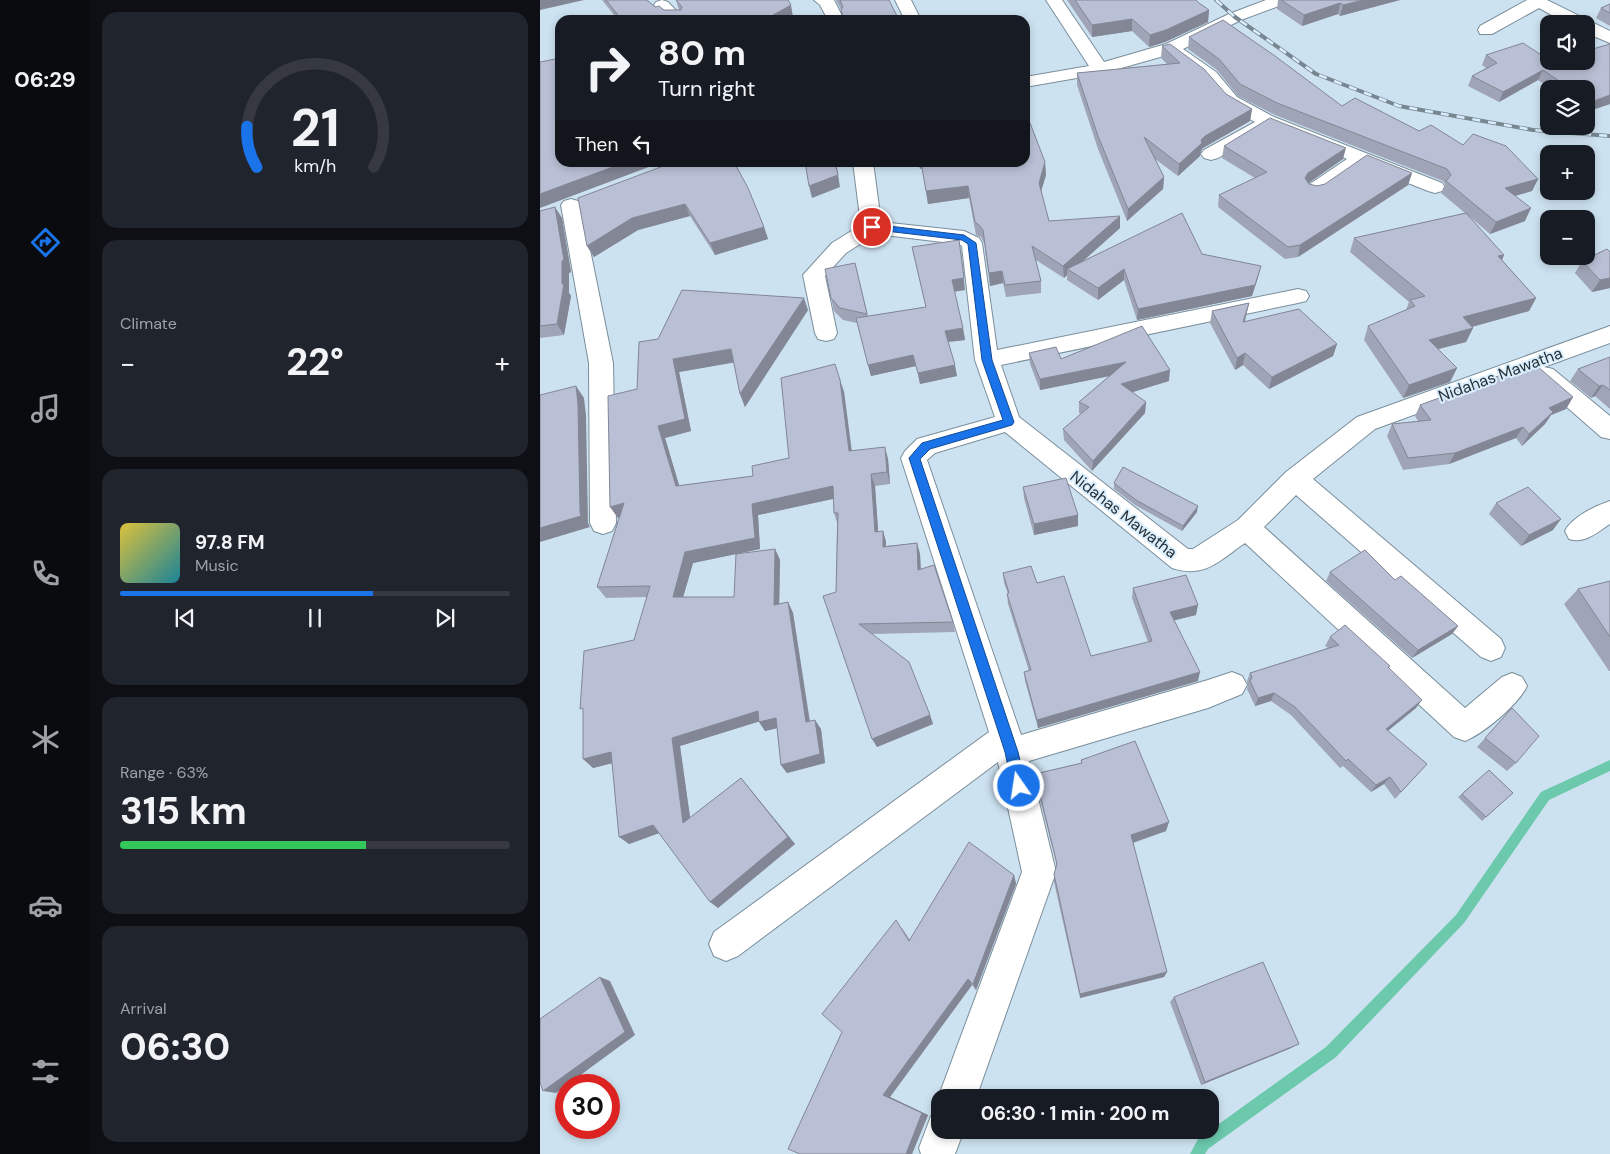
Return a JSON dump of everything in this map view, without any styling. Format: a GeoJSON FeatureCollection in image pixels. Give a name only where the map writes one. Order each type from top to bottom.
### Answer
{"type":"FeatureCollection","features":[{"type":"Feature","properties":{"kind":"street"},"geometry":{"type":"LineString","coordinates":[[822,0],[827,2],[834,15]]}},
{"type":"Feature","properties":{"kind":"street"},"geometry":{"type":"LineString","coordinates":[[903,0],[910,15]]}},
{"type":"Feature","properties":{"kind":"street"},"geometry":{"type":"LineString","coordinates":[[1054,0],[1100,69]]}},
{"type":"Feature","properties":{"kind":"street"},"geometry":{"type":"LineString","coordinates":[[1030,81],[1100,69],[1172,48],[1235,17],[1280,0]]}},
{"type":"Feature","properties":{"kind":"street"},"geometry":{"type":"LineString","coordinates":[[1486,30],[1536,1],[1563,15]]}},
{"type":"Feature","properties":{"kind":"street"},"geometry":{"type":"LineString","coordinates":[[662,5],[672,15]]}},
{"type":"Feature","properties":{"kind":"street"},"geometry":{"type":"LineString","coordinates":[[1595,30],[1610,38]]}},
{"type":"Feature","properties":{"kind":"street"},"geometry":{"type":"LineString","coordinates":[[1172,48],[1210,76],[1231,101],[1267,121],[1435,187]]}},
{"type":"Feature","properties":{"kind":"street"},"geometry":{"type":"LineString","coordinates":[[1211,154],[1267,121]]}},
{"type":"Feature","properties":{"kind":"street"},"geometry":{"type":"LineString","coordinates":[[1314,190],[1361,158]]}},
{"type":"Feature","properties":{"kind":"street"},"geometry":{"type":"LineString","coordinates":[[865,167],[872,227]]}},
{"type":"Feature","properties":{"kind":"street"},"geometry":{"type":"LineString","coordinates":[[572,205],[601,363],[604,523]]}},
{"type":"Feature","properties":{"kind":"street"},"geometry":{"type":"LineString","coordinates":[[826,332],[814,275],[839,248],[872,227],[964,238],[972,243],[987,360],[1009,422],[926,446],[914,458],[1009,745],[1039,872],[959,1089]]}},
{"type":"Feature","properties":{"kind":"street"},"geometry":{"type":"LineString","coordinates":[[987,360],[1298,296]]}},
{"type":"Feature","properties":{"kind":"street","name":"Nidahas Mawatha"},"geometry":{"type":"LineString","coordinates":[[1009,422],[1182,560],[1197,561],[1247,528],[1295,479],[1366,423],[1530,363],[1607,338]]}},
{"type":"Feature","properties":{"kind":"street"},"geometry":{"type":"LineString","coordinates":[[1530,363],[1610,430]]}},
{"type":"Feature","properties":{"kind":"street"},"geometry":{"type":"LineString","coordinates":[[1295,479],[1491,648]]}},
{"type":"Feature","properties":{"kind":"street"},"geometry":{"type":"LineString","coordinates":[[1578,530],[1610,511]]}},
{"type":"Feature","properties":{"kind":"street"},"geometry":{"type":"LineString","coordinates":[[1247,528],[1466,728],[1512,686]]}},
{"type":"Feature","properties":{"kind":"street"},"geometry":{"type":"LineString","coordinates":[[726,944],[1009,745],[1208,694],[1232,685]]}},
{"type":"Feature","properties":{"kind":"building"},"geometry":{"type":"Polygon","coordinates":[[[606,0],[647,0],[655,7],[659,6],[664,10],[681,10],[682,7],[676,0],[788,0],[791,5],[773,15],[618,15],[606,0]]]}},
{"type":"Feature","properties":{"kind":"building"},"geometry":{"type":"Polygon","coordinates":[[[840,0],[889,0],[896,15],[843,15],[841,10],[843,7],[840,0]]]}},
{"type":"Feature","properties":{"kind":"building"},"geometry":{"type":"Polygon","coordinates":[[[1075,0],[1196,0],[1209,10],[1166,30],[1150,35],[1132,19],[1092,25],[1075,0]]]}},
{"type":"Feature","properties":{"kind":"building"},"geometry":{"type":"Polygon","coordinates":[[[1281,0],[1363,0],[1343,5],[1340,3],[1304,15],[1281,0]]]}},
{"type":"Feature","properties":{"kind":"building"},"geometry":{"type":"Polygon","coordinates":[[[1610,4],[1610,13],[1601,8],[1610,4]]]}},
{"type":"Feature","properties":{"kind":"building"},"geometry":{"type":"Polygon","coordinates":[[[1223,20],[1342,106],[1355,98],[1419,131],[1431,125],[1463,145],[1473,134],[1506,146],[1538,179],[1505,188],[1531,208],[1496,222],[1446,181],[1451,175],[1447,169],[1277,103],[1240,84],[1219,59],[1189,37],[1223,20]]]}},
{"type":"Feature","properties":{"kind":"building"},"geometry":{"type":"Polygon","coordinates":[[[1523,43],[1540,54],[1540,70],[1543,70],[1503,92],[1472,76],[1497,63],[1486,55],[1523,43]]]}},
{"type":"Feature","properties":{"kind":"building"},"geometry":{"type":"Polygon","coordinates":[[[1170,44],[1204,69],[1226,94],[1252,109],[1205,136],[1201,140],[1202,143],[1179,164],[1144,137],[1164,177],[1128,209],[1098,136],[1077,73],[1180,63],[1162,46],[1170,44]]]}},
{"type":"Feature","properties":{"kind":"building"},"geometry":{"type":"Polygon","coordinates":[[[1610,44],[1610,95],[1595,101],[1595,80],[1558,80],[1543,70],[1595,70],[1595,48],[1610,44]]]}},
{"type":"Feature","properties":{"kind":"building"},"geometry":{"type":"Polygon","coordinates":[[[555,59],[555,167],[613,167],[540,194],[540,62],[555,59]]]}},
{"type":"Feature","properties":{"kind":"building"},"geometry":{"type":"Polygon","coordinates":[[[1270,118],[1346,148],[1308,173],[1305,178],[1309,184],[1317,186],[1325,184],[1367,155],[1412,173],[1300,245],[1288,247],[1219,195],[1267,172],[1224,146],[1270,118]]]}},
{"type":"Feature","properties":{"kind":"building"},"geometry":{"type":"Polygon","coordinates":[[[1030,123],[1045,162],[1039,183],[1049,221],[1120,216],[1063,266],[1032,246],[1041,281],[1005,285],[1002,271],[989,273],[983,230],[975,222],[968,186],[926,191],[922,167],[1030,167],[1030,123]]]}},
{"type":"Feature","properties":{"kind":"building"},"geometry":{"type":"Polygon","coordinates":[[[661,167],[737,167],[748,188],[764,227],[710,243],[685,204],[632,218],[587,246],[578,198],[661,167]]]}},
{"type":"Feature","properties":{"kind":"building"},"geometry":{"type":"Polygon","coordinates":[[[806,167],[836,167],[838,175],[809,186],[806,167]]]}},
{"type":"Feature","properties":{"kind":"building"},"geometry":{"type":"Polygon","coordinates":[[[555,207],[564,260],[562,261],[562,284],[564,284],[557,324],[540,326],[540,211],[555,207]]]}},
{"type":"Feature","properties":{"kind":"building"},"geometry":{"type":"Polygon","coordinates":[[[1182,213],[1202,254],[1261,266],[1255,285],[1138,309],[1124,269],[1098,288],[1067,269],[1182,213]]]}},
{"type":"Feature","properties":{"kind":"building"},"geometry":{"type":"Polygon","coordinates":[[[1466,213],[1504,255],[1498,256],[1536,298],[1463,317],[1473,328],[1429,340],[1457,368],[1409,385],[1368,326],[1415,306],[1410,300],[1425,296],[1354,238],[1466,213]]]}},
{"type":"Feature","properties":{"kind":"building"},"geometry":{"type":"Polygon","coordinates":[[[959,240],[964,278],[952,280],[963,328],[945,331],[955,365],[918,373],[913,355],[868,365],[856,318],[926,307],[912,247],[959,240]]]}},
{"type":"Feature","properties":{"kind":"building"},"geometry":{"type":"Polygon","coordinates":[[[1607,249],[1610,252],[1610,278],[1600,280],[1586,265],[1595,265],[1595,255],[1607,249]]]}},
{"type":"Feature","properties":{"kind":"building"},"geometry":{"type":"Polygon","coordinates":[[[855,263],[867,314],[840,308],[831,298],[825,269],[855,263]]]}},
{"type":"Feature","properties":{"kind":"building"},"geometry":{"type":"Polygon","coordinates":[[[682,290],[804,298],[740,394],[731,349],[673,359],[685,419],[658,426],[676,486],[753,476],[752,466],[789,458],[781,378],[835,364],[840,380],[849,451],[885,447],[887,472],[871,474],[875,532],[883,531],[883,547],[917,543],[918,570],[934,565],[953,622],[859,624],[909,662],[930,715],[872,739],[823,596],[836,592],[838,513],[834,513],[833,486],[752,504],[755,538],[685,552],[673,597],[734,597],[736,554],[775,549],[774,605],[788,602],[806,722],[815,720],[820,754],[781,765],[776,718],[759,722],[758,711],[672,738],[683,823],[741,778],[788,837],[710,902],[653,825],[619,837],[611,752],[583,759],[583,708],[580,709],[584,651],[634,640],[650,586],[597,587],[624,503],[610,507],[608,396],[637,389],[639,342],[658,339],[682,290]]]}},
{"type":"Feature","properties":{"kind":"building"},"geometry":{"type":"Polygon","coordinates":[[[1249,303],[1243,322],[1299,309],[1337,344],[1272,377],[1245,353],[1237,358],[1212,311],[1249,303]]]}},
{"type":"Feature","properties":{"kind":"building"},"geometry":{"type":"Polygon","coordinates":[[[1142,326],[1170,370],[1121,384],[1146,402],[1093,461],[1063,429],[1089,407],[1079,402],[1126,362],[1040,379],[1029,353],[1056,347],[1061,359],[1142,326]]]}},
{"type":"Feature","properties":{"kind":"building"},"geometry":{"type":"Polygon","coordinates":[[[1610,357],[1610,390],[1603,385],[1599,386],[1578,369],[1610,357]]]}},
{"type":"Feature","properties":{"kind":"building"},"geometry":{"type":"Polygon","coordinates":[[[1537,366],[1573,397],[1549,408],[1553,412],[1529,434],[1523,427],[1455,453],[1408,458],[1392,424],[1431,420],[1420,405],[1520,368],[1524,371],[1537,366]]]}},
{"type":"Feature","properties":{"kind":"building"},"geometry":{"type":"Polygon","coordinates":[[[576,386],[581,516],[540,528],[540,395],[576,386]]]}},
{"type":"Feature","properties":{"kind":"building"},"geometry":{"type":"Polygon","coordinates":[[[1123,467],[1198,506],[1183,526],[1136,500],[1114,483],[1123,467]]]}},
{"type":"Feature","properties":{"kind":"building"},"geometry":{"type":"Polygon","coordinates":[[[1066,478],[1078,515],[1034,524],[1023,487],[1066,478]]]}},
{"type":"Feature","properties":{"kind":"building"},"geometry":{"type":"Polygon","coordinates":[[[1528,487],[1561,519],[1529,535],[1496,503],[1528,487]]]}},
{"type":"Feature","properties":{"kind":"building"},"geometry":{"type":"Polygon","coordinates":[[[1365,550],[1395,580],[1401,576],[1458,626],[1418,650],[1330,572],[1365,550]]]}},
{"type":"Feature","properties":{"kind":"building"},"geometry":{"type":"Polygon","coordinates":[[[1031,566],[1037,583],[1064,576],[1091,656],[1152,641],[1133,588],[1186,575],[1198,605],[1170,612],[1200,672],[1037,720],[1024,672],[1031,670],[1007,594],[1009,593],[1003,573],[1031,566]]]}},
{"type":"Feature","properties":{"kind":"building"},"geometry":{"type":"Polygon","coordinates":[[[1610,581],[1610,637],[1578,589],[1610,581]]]}},
{"type":"Feature","properties":{"kind":"building"},"geometry":{"type":"Polygon","coordinates":[[[1345,625],[1390,666],[1388,667],[1422,700],[1386,729],[1427,764],[1401,792],[1390,777],[1376,785],[1348,759],[1346,761],[1295,707],[1274,693],[1258,698],[1250,681],[1252,677],[1250,673],[1339,645],[1330,637],[1345,625]]]}},
{"type":"Feature","properties":{"kind":"building"},"geometry":{"type":"Polygon","coordinates":[[[1512,708],[1539,736],[1516,763],[1485,738],[1512,708]]]}},
{"type":"Feature","properties":{"kind":"building"},"geometry":{"type":"Polygon","coordinates":[[[1135,741],[1169,822],[1131,835],[1167,972],[1080,994],[1054,874],[1057,864],[1035,774],[1082,763],[1081,760],[1135,741]]]}},
{"type":"Feature","properties":{"kind":"building"},"geometry":{"type":"Polygon","coordinates":[[[1489,770],[1513,793],[1486,817],[1462,794],[1489,770]]]}},
{"type":"Feature","properties":{"kind":"building"},"geometry":{"type":"Polygon","coordinates":[[[969,842],[1014,875],[973,984],[968,979],[883,1095],[922,1113],[906,1154],[800,1154],[788,1149],[842,1032],[822,1014],[896,920],[909,941],[969,842]]]}},
{"type":"Feature","properties":{"kind":"building"},"geometry":{"type":"Polygon","coordinates":[[[1263,962],[1299,1044],[1205,1082],[1174,997],[1263,962]]]}},
{"type":"Feature","properties":{"kind":"building"},"geometry":{"type":"Polygon","coordinates":[[[600,977],[625,1032],[567,1074],[555,1074],[555,1082],[543,1091],[540,1082],[540,1019],[600,977]]]}},
{"type":"Feature","properties":{"kind":"waterway"},"geometry":{"type":"LineString","coordinates":[[1197,1154],[1203,1144],[1331,1052],[1460,919],[1545,796],[1610,765]]}},
{"type":"Feature","properties":{"kind":"railway"},"geometry":{"type":"LineString","coordinates":[[1216,0],[1235,17],[1316,74],[1399,106],[1533,130],[1610,136]]}},
{"type":"Feature","properties":{"kind":"route"},"geometry":{"type":"LineString","coordinates":[[872,227],[964,238],[972,243],[987,360],[1009,422],[926,446],[914,458],[1011,752],[1019,786]]}}]}
